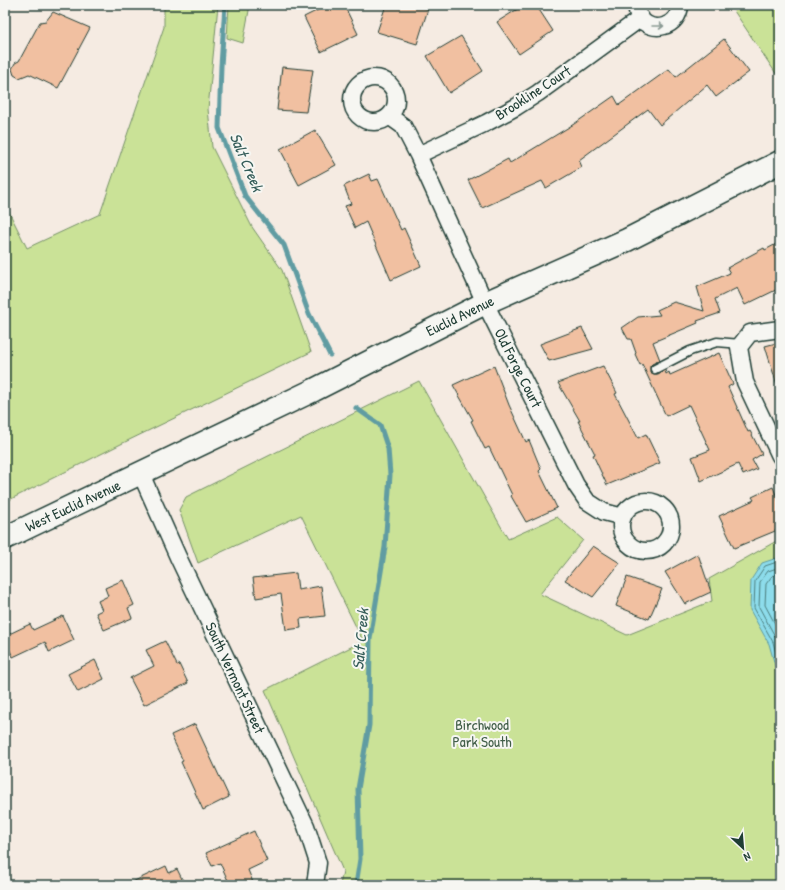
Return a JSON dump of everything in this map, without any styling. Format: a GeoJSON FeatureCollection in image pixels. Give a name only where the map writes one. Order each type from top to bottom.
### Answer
{"type":"FeatureCollection","features":[{"type":"Feature","properties":{"kind":"main road","name":"Euclid Avenue"},"geometry":{"type":"LineString","coordinates":[[141,474],[314,390],[485,303],[627,240],[780,162]]}},
{"type":"Feature","properties":{"kind":"main road","name":"West Euclid Avenue"},"geometry":{"type":"LineString","coordinates":[[5,538],[141,474]]}},
{"type":"Feature","properties":{"kind":"street","name":"Brookline Court"},"geometry":{"type":"LineString","coordinates":[[418,155],[516,107],[544,88],[638,12],[645,23],[659,27],[666,26],[677,16],[680,5]]}},
{"type":"Feature","properties":{"kind":"street","name":"Old Forge Court"},"geometry":{"type":"LineString","coordinates":[[388,116],[403,126],[418,155],[485,303],[576,485],[587,501],[604,512],[623,517]]}},
{"type":"Feature","properties":{"kind":"street"},"geometry":{"type":"LineString","coordinates":[[780,329],[750,333],[739,347],[746,382],[780,456]]}},
{"type":"Feature","properties":{"kind":"street","name":"South Vermont Street"},"geometry":{"type":"LineString","coordinates":[[141,474],[181,564],[306,826],[318,864],[315,885]]}},
{"type":"Feature","properties":{"kind":"lane"},"geometry":{"type":"LineString","coordinates":[[655,369],[690,351],[717,342],[741,344]]}},
{"type":"Feature","properties":{"kind":"green space"},"geometry":{"type":"Polygon","coordinates":[[[164,5],[218,5],[208,109],[212,147],[252,227],[282,270],[311,352],[5,502],[5,204],[27,248],[100,214],[164,27],[164,5]]]}},
{"type":"Feature","properties":{"kind":"green space"},"geometry":{"type":"Polygon","coordinates":[[[229,5],[250,5],[243,43],[227,38],[229,5]]]}},
{"type":"Feature","properties":{"kind":"green space"},"geometry":{"type":"Polygon","coordinates":[[[730,5],[780,5],[780,74],[777,75],[730,5]]]}},
{"type":"Feature","properties":{"kind":"green space","name":"Birchwood Park South"},"geometry":{"type":"Polygon","coordinates":[[[419,381],[508,539],[557,517],[583,540],[540,594],[627,635],[712,601],[709,579],[780,539],[780,885],[340,885],[343,871],[265,690],[363,641],[301,515],[198,563],[179,510],[186,497],[419,381]]]}},
{"type":"Feature","properties":{"kind":"water"},"geometry":{"type":"Polygon","coordinates":[[[780,557],[780,683],[769,644],[750,610],[751,580],[762,563],[780,557]]]}},
{"type":"Feature","properties":{"kind":"building"},"geometry":{"type":"Polygon","coordinates":[[[328,5],[344,5],[358,34],[321,52],[304,17],[328,5]]]}},
{"type":"Feature","properties":{"kind":"building"},"geometry":{"type":"Polygon","coordinates":[[[386,5],[416,5],[428,9],[417,44],[377,32],[386,5]]]}},
{"type":"Feature","properties":{"kind":"building"},"geometry":{"type":"Polygon","coordinates":[[[524,5],[536,5],[553,31],[519,54],[497,22],[524,5]]]}},
{"type":"Feature","properties":{"kind":"building"},"geometry":{"type":"Polygon","coordinates":[[[53,12],[90,28],[58,88],[29,74],[19,78],[14,75],[12,69],[15,63],[19,61],[40,22],[46,21],[53,12]]]}},
{"type":"Feature","properties":{"kind":"building"},"geometry":{"type":"Polygon","coordinates":[[[461,36],[483,71],[449,93],[427,56],[461,36]]]}},
{"type":"Feature","properties":{"kind":"building"},"geometry":{"type":"Polygon","coordinates":[[[724,39],[749,72],[716,97],[707,85],[660,125],[648,109],[579,160],[582,167],[546,188],[542,181],[482,208],[468,180],[508,159],[510,163],[574,124],[614,96],[619,105],[669,69],[676,77],[724,39]]]}},
{"type":"Feature","properties":{"kind":"building"},"geometry":{"type":"Polygon","coordinates":[[[282,67],[313,70],[306,112],[277,110],[282,67]]]}},
{"type":"Feature","properties":{"kind":"building"},"geometry":{"type":"Polygon","coordinates":[[[315,130],[336,165],[299,185],[280,149],[315,130]]]}},
{"type":"Feature","properties":{"kind":"building"},"geometry":{"type":"Polygon","coordinates":[[[369,174],[372,181],[378,179],[401,230],[404,228],[421,266],[391,280],[366,222],[355,228],[345,206],[351,204],[344,186],[369,174]]]}},
{"type":"Feature","properties":{"kind":"building"},"geometry":{"type":"Polygon","coordinates":[[[780,242],[780,288],[745,305],[737,288],[715,299],[720,313],[697,321],[698,323],[653,342],[660,360],[650,366],[650,372],[654,374],[658,374],[665,370],[666,374],[669,372],[670,375],[719,353],[733,384],[728,387],[748,432],[750,431],[762,454],[752,460],[757,469],[743,475],[738,464],[701,481],[692,457],[710,450],[689,405],[666,416],[642,364],[640,365],[635,354],[636,353],[631,339],[628,339],[622,328],[638,317],[660,315],[657,310],[674,302],[704,311],[697,287],[730,273],[727,268],[764,248],[765,250],[780,242]]]}},
{"type":"Feature","properties":{"kind":"building"},"geometry":{"type":"Polygon","coordinates":[[[582,328],[593,349],[549,361],[540,344],[582,328]]]}},
{"type":"Feature","properties":{"kind":"building"},"geometry":{"type":"Polygon","coordinates":[[[780,342],[780,384],[777,385],[765,346],[780,342]]]}},
{"type":"Feature","properties":{"kind":"building"},"geometry":{"type":"Polygon","coordinates":[[[494,366],[509,405],[526,442],[529,440],[541,469],[539,471],[557,508],[526,522],[511,496],[512,495],[489,447],[485,449],[471,421],[473,420],[453,385],[494,366]]]}},
{"type":"Feature","properties":{"kind":"building"},"geometry":{"type":"Polygon","coordinates":[[[603,366],[617,393],[615,394],[638,438],[646,434],[660,463],[607,485],[593,455],[595,454],[578,421],[580,421],[558,383],[603,366]]]}},
{"type":"Feature","properties":{"kind":"building"},"geometry":{"type":"Polygon","coordinates":[[[773,487],[780,505],[780,529],[734,548],[719,516],[754,500],[752,497],[773,487]]]}},
{"type":"Feature","properties":{"kind":"building"},"geometry":{"type":"Polygon","coordinates":[[[593,546],[620,563],[593,597],[565,580],[593,546]]]}},
{"type":"Feature","properties":{"kind":"building"},"geometry":{"type":"Polygon","coordinates":[[[698,554],[711,592],[685,604],[665,572],[698,554]]]}},
{"type":"Feature","properties":{"kind":"building"},"geometry":{"type":"Polygon","coordinates":[[[296,573],[298,590],[321,586],[325,616],[300,619],[301,628],[286,630],[281,594],[256,598],[253,578],[296,573]]]}},
{"type":"Feature","properties":{"kind":"building"},"geometry":{"type":"Polygon","coordinates":[[[627,577],[662,589],[649,619],[616,606],[627,577]]]}},
{"type":"Feature","properties":{"kind":"building"},"geometry":{"type":"Polygon","coordinates":[[[123,580],[134,605],[128,608],[132,618],[104,630],[96,613],[102,610],[98,601],[108,596],[105,588],[123,580]]]}},
{"type":"Feature","properties":{"kind":"building"},"geometry":{"type":"Polygon","coordinates":[[[63,616],[74,640],[49,652],[45,642],[13,657],[5,640],[5,636],[30,624],[33,630],[63,616]]]}},
{"type":"Feature","properties":{"kind":"building"},"geometry":{"type":"Polygon","coordinates":[[[165,641],[177,665],[179,664],[188,683],[144,705],[130,678],[154,666],[146,650],[165,641]]]}},
{"type":"Feature","properties":{"kind":"building"},"geometry":{"type":"Polygon","coordinates":[[[95,660],[104,679],[78,692],[68,674],[95,660]]]}},
{"type":"Feature","properties":{"kind":"building"},"geometry":{"type":"Polygon","coordinates":[[[195,724],[229,797],[203,810],[181,762],[183,761],[171,735],[195,724]]]}},
{"type":"Feature","properties":{"kind":"building"},"geometry":{"type":"Polygon","coordinates":[[[254,831],[267,861],[248,870],[254,885],[230,885],[220,863],[212,866],[206,853],[254,831]]]}},
{"type":"Feature","properties":{"kind":"building"},"geometry":{"type":"Polygon","coordinates":[[[166,866],[169,873],[177,869],[185,885],[126,885],[166,866]]]}},
{"type":"Feature","properties":{"kind":"waterway","name":"Salt Creek"},"geometry":{"type":"LineString","coordinates":[[225,5],[219,128],[245,196],[284,245],[309,314],[330,355]]}},
{"type":"Feature","properties":{"kind":"waterway","name":"Salt Creek"},"geometry":{"type":"LineString","coordinates":[[356,408],[380,425],[388,449],[390,475],[385,547],[370,639],[369,725],[358,789],[360,859],[356,885]]}}]}
